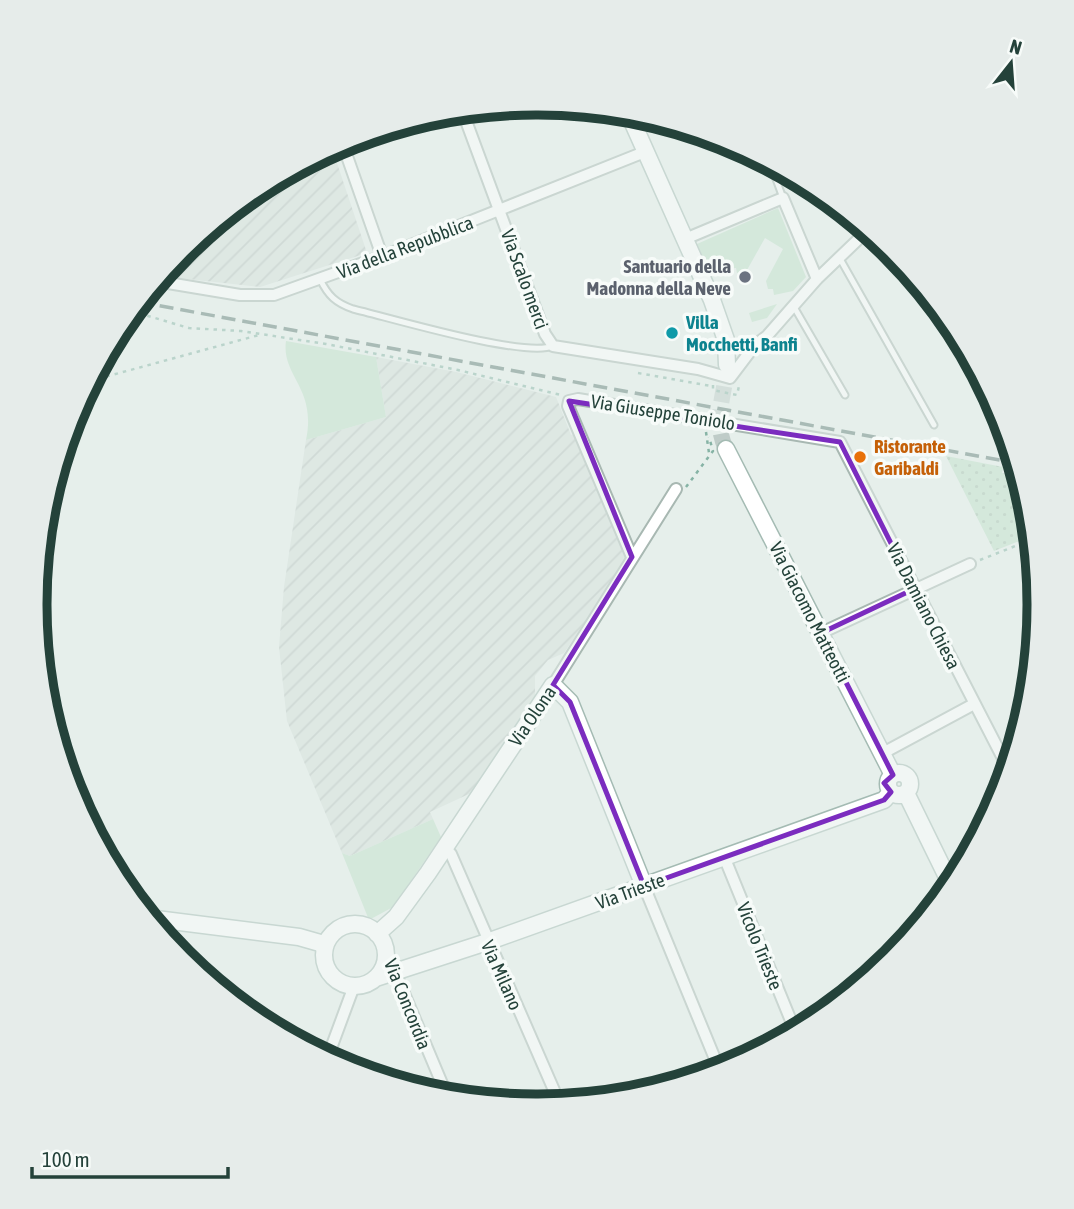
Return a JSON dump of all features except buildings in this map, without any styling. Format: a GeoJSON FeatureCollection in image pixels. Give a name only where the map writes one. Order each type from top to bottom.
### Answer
{"type":"FeatureCollection","features":[{"type":"Feature","properties":{"kind":"street","name":"Via Scalo merci"},"geometry":{"type":"LineString","coordinates":[[466,120],[545,334],[553,346]]}},
{"type":"Feature","properties":{"kind":"street"},"geometry":{"type":"LineString","coordinates":[[634,124],[726,340],[727,365]]}},
{"type":"Feature","properties":{"kind":"street","name":"Via della Repubblica"},"geometry":{"type":"LineString","coordinates":[[168,283],[258,297],[274,295],[382,256],[647,151]]}},
{"type":"Feature","properties":{"kind":"street"},"geometry":{"type":"LineString","coordinates":[[346,154],[382,256]]}},
{"type":"Feature","properties":{"kind":"street"},"geometry":{"type":"LineString","coordinates":[[685,239],[783,198],[817,279]]}},
{"type":"Feature","properties":{"kind":"street"},"geometry":{"type":"LineString","coordinates":[[553,346],[698,369],[730,379],[755,345],[861,237]]}},
{"type":"Feature","properties":{"kind":"street","name":"Via Giuseppe Toniolo"},"geometry":{"type":"LineString","coordinates":[[632,557],[568,406],[569,401],[578,399],[709,422],[737,423],[840,442]]}},
{"type":"Feature","properties":{"kind":"street","name":"Via Damiano Chiesa"},"geometry":{"type":"LineString","coordinates":[[840,442],[1002,757]]}},
{"type":"Feature","properties":{"kind":"street","name":"Via Giacomo Matteotti"},"geometry":{"type":"LineString","coordinates":[[716,451],[821,633],[893,775],[899,773],[908,777],[910,784],[894,795]]}},
{"type":"Feature","properties":{"kind":"street","name":"Via Olona"},"geometry":{"type":"LineString","coordinates":[[377,933],[396,917],[444,847],[553,685],[632,557],[678,492]]}},
{"type":"Feature","properties":{"kind":"street"},"geometry":{"type":"LineString","coordinates":[[821,633],[970,564]]}},
{"type":"Feature","properties":{"kind":"street"},"geometry":{"type":"LineString","coordinates":[[553,685],[570,702],[715,1060]]}},
{"type":"Feature","properties":{"kind":"street"},"geometry":{"type":"LineString","coordinates":[[883,753],[974,704]]}},
{"type":"Feature","properties":{"kind":"street"},"geometry":{"type":"LineString","coordinates":[[894,795],[944,876]]}},
{"type":"Feature","properties":{"kind":"street","name":"Via Trieste"},"geometry":{"type":"LineString","coordinates":[[376,978],[725,859],[894,795]]}},
{"type":"Feature","properties":{"kind":"street","name":"Via Milano"},"geometry":{"type":"LineString","coordinates":[[444,847],[451,855],[555,1093]]}},
{"type":"Feature","properties":{"kind":"street","name":"Vicolo Trieste"},"geometry":{"type":"LineString","coordinates":[[725,859],[792,1023]]}},
{"type":"Feature","properties":{"kind":"street"},"geometry":{"type":"LineString","coordinates":[[163,920],[299,937],[320,943],[325,948]]}},
{"type":"Feature","properties":{"kind":"street"},"geometry":{"type":"LineString","coordinates":[[360,925],[377,933],[385,948],[385,964],[376,978],[354,986],[345,985],[330,974],[324,957],[325,948],[334,932],[342,927],[360,925]]}},
{"type":"Feature","properties":{"kind":"street","name":"Via Concordia"},"geometry":{"type":"LineString","coordinates":[[385,948],[443,1085]]}},
{"type":"Feature","properties":{"kind":"street"},"geometry":{"type":"LineString","coordinates":[[331,1049],[354,986]]}},
{"type":"Feature","properties":{"kind":"lane"},"geometry":{"type":"LineString","coordinates":[[775,176],[783,198]]}},
{"type":"Feature","properties":{"kind":"lane"},"geometry":{"type":"LineString","coordinates":[[839,257],[934,425]]}},
{"type":"Feature","properties":{"kind":"lane"},"geometry":{"type":"LineString","coordinates":[[320,279],[327,294],[339,304],[353,309],[502,344],[537,350],[553,346]]}},
{"type":"Feature","properties":{"kind":"lane"},"geometry":{"type":"LineString","coordinates":[[793,306],[845,395]]}},
{"type":"Feature","properties":{"kind":"path"},"geometry":{"type":"LineString","coordinates":[[142,315],[189,328],[262,335],[458,370],[540,388],[569,401]]}},
{"type":"Feature","properties":{"kind":"path"},"geometry":{"type":"LineString","coordinates":[[104,377],[262,335]]}},
{"type":"Feature","properties":{"kind":"path"},"geometry":{"type":"LineString","coordinates":[[627,371],[711,386]]}},
{"type":"Feature","properties":{"kind":"path"},"geometry":{"type":"LineString","coordinates":[[709,422],[705,437],[716,451]]}},
{"type":"Feature","properties":{"kind":"path"},"geometry":{"type":"LineString","coordinates":[[709,437],[716,451]]}},
{"type":"Feature","properties":{"kind":"path"},"geometry":{"type":"LineString","coordinates":[[678,492],[716,451]]}},
{"type":"Feature","properties":{"kind":"path"},"geometry":{"type":"LineString","coordinates":[[970,564],[1023,543]]}},
{"type":"Feature","properties":{"kind":"highlighted area"},"geometry":{"type":"Polygon","coordinates":[[[569,401],[840,442],[914,589],[821,633],[893,775],[884,783],[891,792],[884,800],[644,886],[570,702],[553,685],[632,557],[569,401]]]}},
{"type":"Feature","properties":{"kind":"shaded area"},"geometry":{"type":"Polygon","coordinates":[[[335,158],[367,253],[260,287],[173,277],[214,236],[239,216],[292,180],[335,158]]]}},
{"type":"Feature","properties":{"kind":"shaded area"},"geometry":{"type":"Polygon","coordinates":[[[376,357],[456,372],[556,397],[571,435],[575,434],[626,560],[564,653],[548,660],[535,676],[535,697],[471,793],[430,812],[433,819],[350,856],[342,853],[287,721],[279,647],[284,587],[306,440],[386,417],[376,357]]]}},
{"type":"Feature","properties":{"kind":"green space"},"geometry":{"type":"Polygon","coordinates":[[[778,208],[806,277],[793,291],[774,295],[773,289],[768,289],[766,281],[783,249],[765,238],[747,270],[737,273],[736,268],[722,269],[712,264],[707,266],[697,244],[778,208]]]}},
{"type":"Feature","properties":{"kind":"green space"},"geometry":{"type":"Polygon","coordinates":[[[777,304],[767,318],[752,322],[749,313],[777,304]]]}},
{"type":"Feature","properties":{"kind":"green space"},"geometry":{"type":"Polygon","coordinates":[[[286,341],[376,357],[386,417],[306,440],[307,408],[289,364],[286,341]]]}},
{"type":"Feature","properties":{"kind":"green space"},"geometry":{"type":"Polygon","coordinates":[[[946,456],[1003,467],[1002,473],[1009,474],[1023,540],[994,551],[946,456]]]}},
{"type":"Feature","properties":{"kind":"green space"},"geometry":{"type":"Polygon","coordinates":[[[433,819],[441,837],[393,907],[369,920],[342,853],[350,856],[433,819]]]}},
{"type":"Feature","properties":{"kind":"tunnel"},"geometry":{"type":"LineString","coordinates":[[726,449],[720,428],[720,408],[727,365]]}},
{"type":"Feature","properties":{"kind":"railway"},"geometry":{"type":"LineString","coordinates":[[150,304],[1005,461]]}},
{"type":"Feature","properties":{"kind":"place","name":"Santuario della Madonna della Neve"},"geometry":{"type":"Point","coordinates":[745,277]}},
{"type":"Feature","properties":{"kind":"place","name":"Villa Mocchetti, Banfi"},"geometry":{"type":"Point","coordinates":[672,333]}},
{"type":"Feature","properties":{"kind":"place","name":"Ristorante Garibaldi"},"geometry":{"type":"Point","coordinates":[860,457]}}]}
